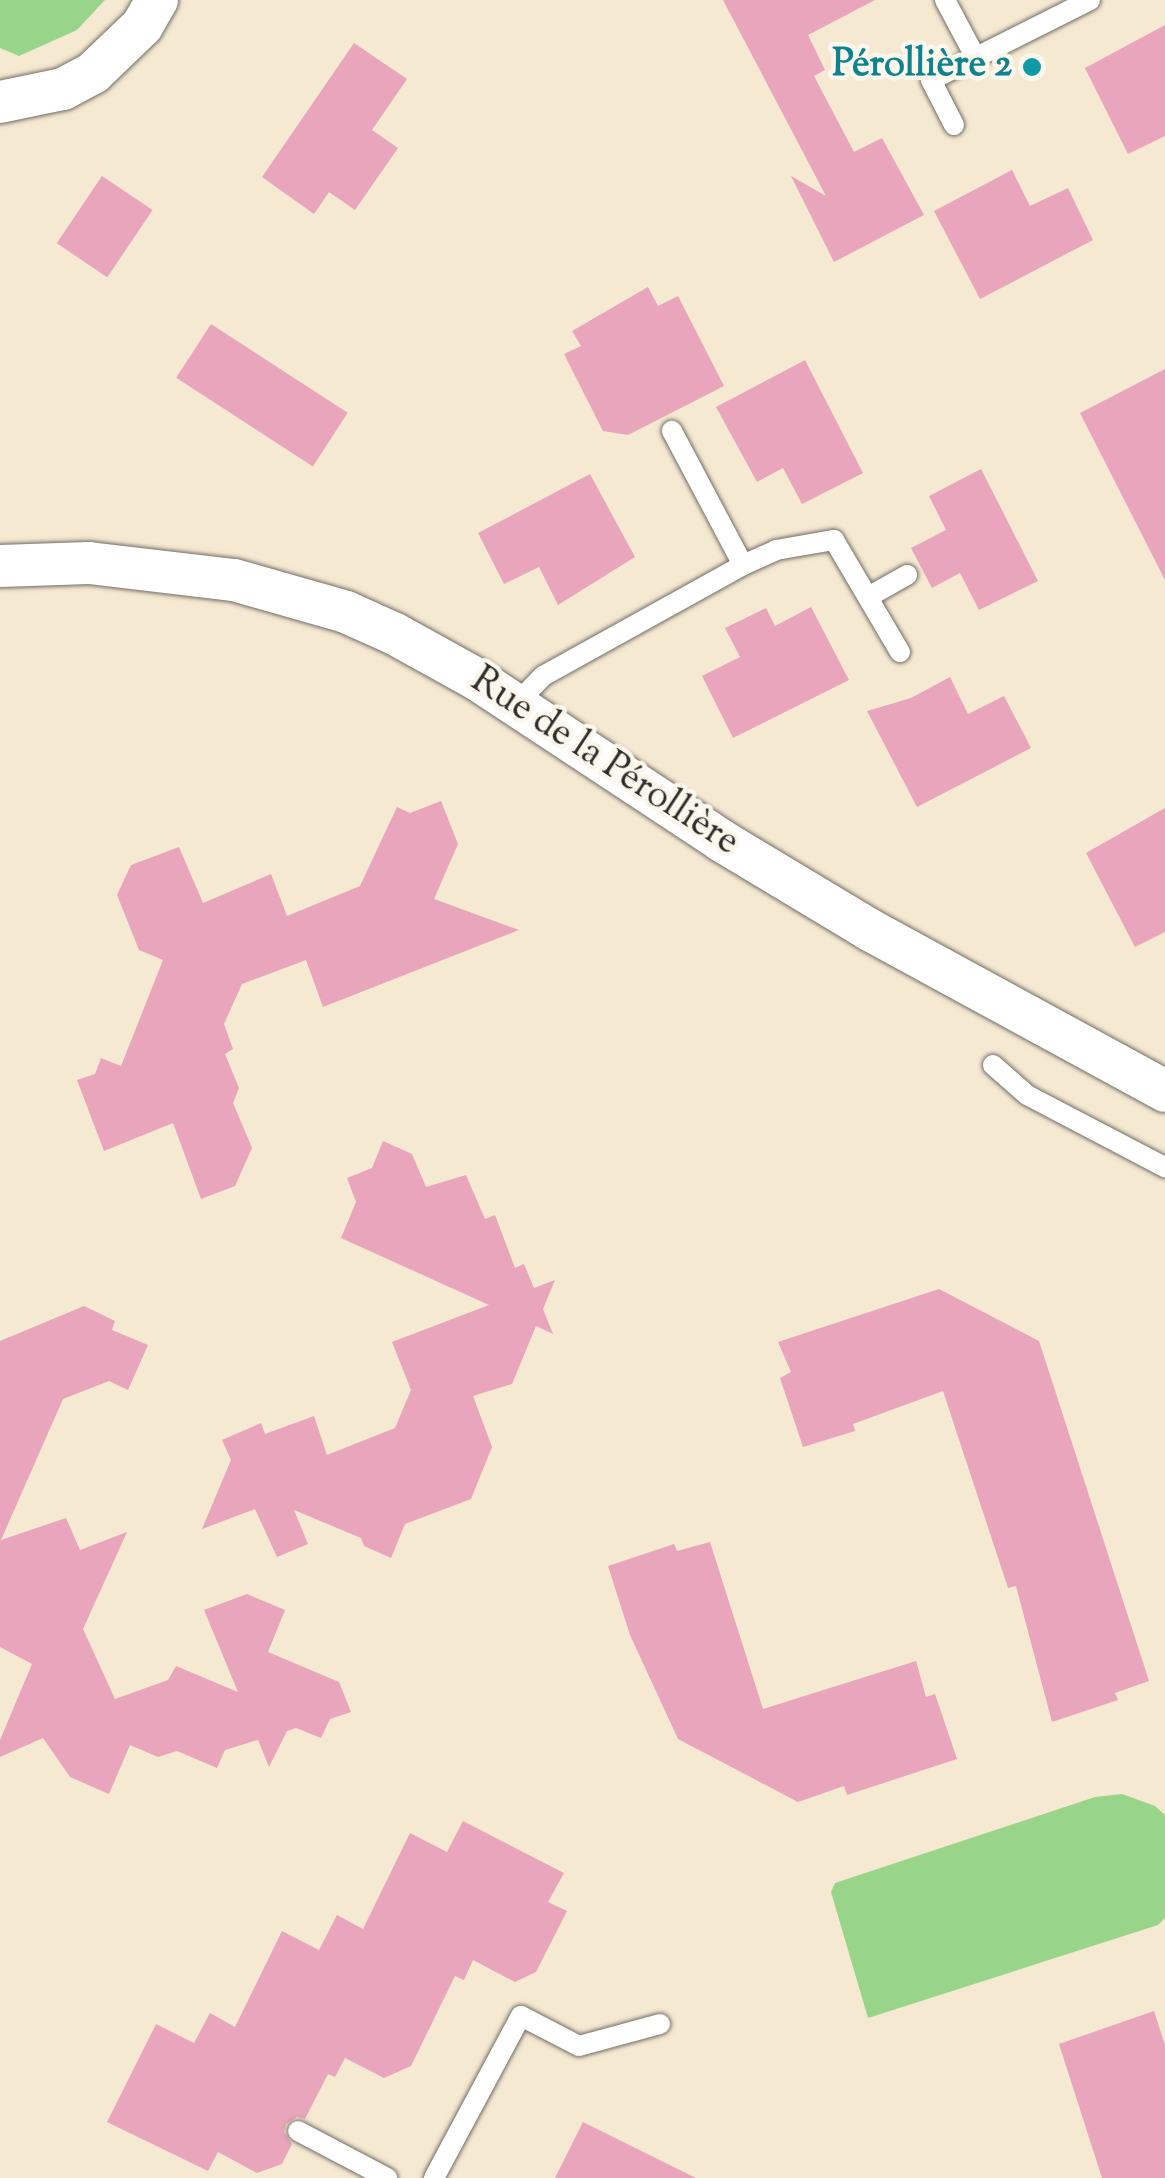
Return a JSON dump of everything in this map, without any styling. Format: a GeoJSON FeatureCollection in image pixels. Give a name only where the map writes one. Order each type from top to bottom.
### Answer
{"type":"FeatureCollection","features":[{"type":"Feature","properties":{"kind":"street"},"geometry":{"type":"LineString","coordinates":[[0,102],[63,89],[93,73],[130,40],[157,0]]}},
{"type":"Feature","properties":{"kind":"street","name":"Rue de la Pérollière"},"geometry":{"type":"LineString","coordinates":[[0,566],[59,562],[132,566],[234,580],[290,595],[394,634],[515,705],[722,841],[853,920],[1165,1090]]}},
{"type":"Feature","properties":{"kind":"lane"},"geometry":{"type":"LineString","coordinates":[[945,0],[976,58]]}},
{"type":"Feature","properties":{"kind":"lane"},"geometry":{"type":"LineString","coordinates":[[954,126],[931,80],[1090,0]]}},
{"type":"Feature","properties":{"kind":"lane"},"geometry":{"type":"LineString","coordinates":[[672,431],[742,566]]}},
{"type":"Feature","properties":{"kind":"lane"},"geometry":{"type":"LineString","coordinates":[[515,705],[543,676],[742,566],[776,550],[834,540],[900,652]]}},
{"type":"Feature","properties":{"kind":"lane"},"geometry":{"type":"LineString","coordinates":[[868,596],[907,576]]}},
{"type":"Feature","properties":{"kind":"lane"},"geometry":{"type":"LineString","coordinates":[[993,1064],[1027,1094],[1165,1167]]}},
{"type":"Feature","properties":{"kind":"lane"},"geometry":{"type":"LineString","coordinates":[[434,2178],[521,2016],[580,2046],[660,2024]]}},
{"type":"Feature","properties":{"kind":"lane"},"geometry":{"type":"LineString","coordinates":[[298,2132],[387,2178]]}},
{"type":"Feature","properties":{"kind":"green space"},"geometry":{"type":"Polygon","coordinates":[[[0,0],[105,0],[77,30],[19,56],[0,48],[0,0]]]}},
{"type":"Feature","properties":{"kind":"green space"},"geometry":{"type":"Polygon","coordinates":[[[1122,1794],[1155,1806],[1165,1815],[1165,1918],[1158,1925],[868,2018],[831,1892],[835,1883],[1095,1797],[1122,1794]]]}},
{"type":"Feature","properties":{"kind":"building"},"geometry":{"type":"Polygon","coordinates":[[[723,0],[875,0],[808,35],[825,70],[814,76],[854,152],[882,138],[924,215],[834,262],[791,176],[826,196],[723,0]]]}},
{"type":"Feature","properties":{"kind":"building"},"geometry":{"type":"Polygon","coordinates":[[[1165,25],[1165,136],[1128,154],[1085,68],[1165,25]]]}},
{"type":"Feature","properties":{"kind":"building"},"geometry":{"type":"Polygon","coordinates":[[[354,43],[407,79],[372,130],[398,148],[355,210],[329,192],[314,214],[262,177],[354,43]]]}},
{"type":"Feature","properties":{"kind":"building"},"geometry":{"type":"Polygon","coordinates":[[[1012,170],[1030,206],[1068,188],[1093,240],[980,299],[934,211],[1012,170]]]}},
{"type":"Feature","properties":{"kind":"building"},"geometry":{"type":"Polygon","coordinates":[[[102,176],[153,210],[107,277],[57,243],[102,176]]]}},
{"type":"Feature","properties":{"kind":"building"},"geometry":{"type":"Polygon","coordinates":[[[648,287],[658,306],[678,296],[724,386],[628,435],[603,431],[564,354],[581,346],[572,331],[648,287]]]}},
{"type":"Feature","properties":{"kind":"building"},"geometry":{"type":"Polygon","coordinates":[[[211,324],[348,413],[313,466],[176,378],[211,324]]]}},
{"type":"Feature","properties":{"kind":"building"},"geometry":{"type":"Polygon","coordinates":[[[805,360],[863,473],[802,504],[783,468],[757,482],[716,407],[805,360]]]}},
{"type":"Feature","properties":{"kind":"building"},"geometry":{"type":"Polygon","coordinates":[[[1165,369],[1165,580],[1080,413],[1165,369]]]}},
{"type":"Feature","properties":{"kind":"building"},"geometry":{"type":"Polygon","coordinates":[[[981,469],[1038,581],[979,610],[960,573],[932,588],[911,548],[946,530],[929,496],[981,469]]]}},
{"type":"Feature","properties":{"kind":"building"},"geometry":{"type":"Polygon","coordinates":[[[590,474],[635,557],[558,605],[539,567],[504,584],[478,533],[590,474]]]}},
{"type":"Feature","properties":{"kind":"building"},"geometry":{"type":"Polygon","coordinates":[[[811,607],[849,680],[733,738],[702,676],[740,657],[725,628],[766,608],[775,626],[811,607]]]}},
{"type":"Feature","properties":{"kind":"building"},"geometry":{"type":"Polygon","coordinates":[[[950,677],[968,714],[1004,696],[1031,748],[917,807],[867,711],[911,698],[950,677]]]}},
{"type":"Feature","properties":{"kind":"building"},"geometry":{"type":"Polygon","coordinates":[[[441,801],[458,844],[434,899],[519,930],[323,1007],[306,960],[242,984],[224,1024],[233,1049],[225,1054],[239,1088],[233,1103],[252,1148],[235,1186],[201,1199],[173,1123],[104,1151],[77,1080],[95,1074],[101,1058],[121,1066],[163,960],[139,950],[117,895],[131,865],[179,847],[203,903],[271,874],[287,916],[360,886],[397,807],[410,813],[441,801]]]}},
{"type":"Feature","properties":{"kind":"building"},"geometry":{"type":"Polygon","coordinates":[[[1165,808],[1165,932],[1135,947],[1086,853],[1165,808]]]}},
{"type":"Feature","properties":{"kind":"building"},"geometry":{"type":"Polygon","coordinates":[[[383,1141],[412,1154],[426,1187],[466,1175],[485,1219],[495,1215],[515,1268],[524,1264],[534,1288],[555,1280],[543,1309],[553,1334],[536,1326],[512,1384],[473,1396],[492,1447],[471,1499],[405,1524],[391,1558],[364,1546],[361,1538],[294,1510],[308,1544],[277,1557],[255,1509],[202,1529],[231,1460],[222,1440],[261,1423],[265,1434],[314,1416],[327,1455],[395,1428],[411,1390],[392,1342],[489,1305],[341,1238],[356,1202],[347,1178],[372,1168],[383,1141]]]}},
{"type":"Feature","properties":{"kind":"building"},"geometry":{"type":"Polygon","coordinates":[[[939,1289],[1039,1341],[1149,1681],[1115,1693],[1118,1700],[1052,1722],[1016,1586],[1008,1588],[943,1391],[853,1424],[855,1431],[803,1447],[780,1378],[791,1372],[778,1342],[939,1289]]]}},
{"type":"Feature","properties":{"kind":"building"},"geometry":{"type":"Polygon","coordinates":[[[84,1306],[115,1321],[112,1330],[148,1345],[128,1390],[109,1381],[63,1399],[1,1540],[66,1518],[80,1550],[127,1532],[83,1629],[115,1699],[168,1680],[176,1666],[238,1692],[204,1610],[247,1594],[285,1610],[268,1652],[339,1682],[351,1712],[330,1719],[321,1738],[296,1728],[287,1731],[269,1767],[258,1740],[225,1750],[217,1768],[177,1751],[158,1757],[130,1745],[109,1794],[70,1777],[43,1738],[0,1757],[0,1740],[32,1664],[0,1647],[0,1341],[84,1306]]]}},
{"type":"Feature","properties":{"kind":"building"},"geometry":{"type":"Polygon","coordinates":[[[710,1542],[763,1709],[916,1661],[926,1697],[935,1694],[957,1759],[847,1795],[844,1786],[798,1802],[678,1739],[630,1635],[608,1566],[674,1544],[677,1551],[710,1542]]]}},
{"type":"Feature","properties":{"kind":"building"},"geometry":{"type":"Polygon","coordinates":[[[463,1821],[564,1873],[548,1902],[567,1911],[536,1972],[515,1982],[473,1960],[464,1980],[455,1976],[411,2066],[384,2078],[345,2058],[335,2077],[328,2074],[305,2119],[297,2117],[286,2124],[284,2132],[292,2144],[282,2164],[257,2173],[218,2152],[208,2171],[107,2122],[156,2024],[194,2043],[210,2013],[235,2027],[282,1931],[319,1950],[337,1915],[363,1929],[410,1833],[447,1852],[463,1821]]]}},
{"type":"Feature","properties":{"kind":"building"},"geometry":{"type":"Polygon","coordinates":[[[1154,2011],[1165,2045],[1165,2178],[1102,2178],[1059,2044],[1154,2011]]]}},
{"type":"Feature","properties":{"kind":"building"},"geometry":{"type":"Polygon","coordinates":[[[583,2122],[696,2178],[555,2178],[583,2122]]]}},
{"type":"Feature","properties":{"kind":"place","name":"Pérollière 2"},"geometry":{"type":"Point","coordinates":[1032,67]}}]}
